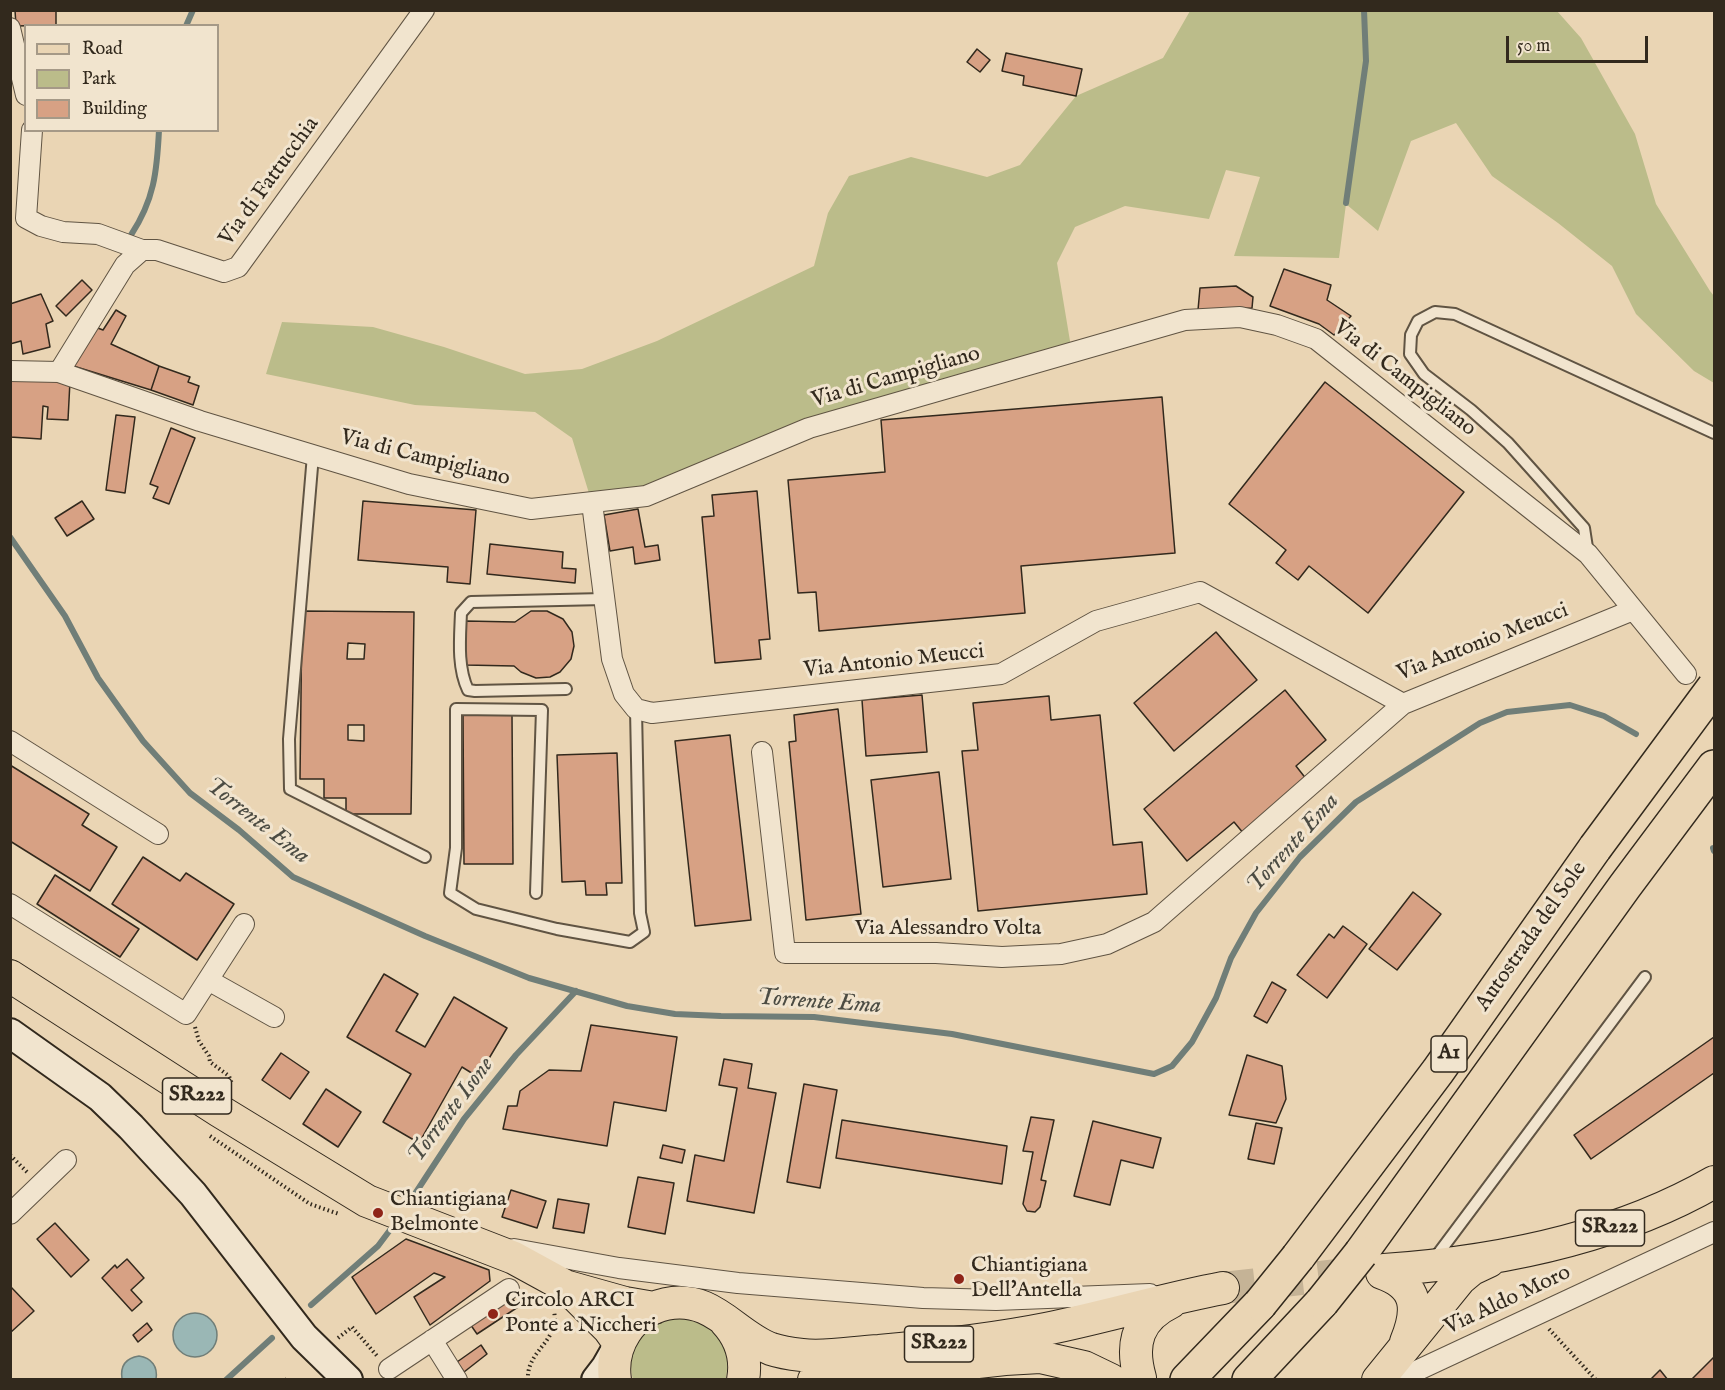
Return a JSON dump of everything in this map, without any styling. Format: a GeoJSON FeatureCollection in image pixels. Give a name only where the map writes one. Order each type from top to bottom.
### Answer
{"type":"FeatureCollection","features":[{"type":"Feature","properties":{"kind":"highway","name":"Autostrada del Sole"},"geometry":{"type":"LineString","coordinates":[[1187,1380],[1260,1304],[1438,1071],[1595,848],[1700,680]]}},
{"type":"Feature","properties":{"kind":"highway","name":"Autostrada del Sole"},"geometry":{"type":"LineString","coordinates":[[1249,1380],[1322,1302],[1376,1266],[1625,886],[1714,767]]}},
{"type":"Feature","properties":{"kind":"main road","name":"SR222"},"geometry":{"type":"LineString","coordinates":[[10,976],[328,1179],[367,1201],[526,1263],[558,1296],[609,1329],[619,1345],[632,1323],[654,1308],[676,1303],[702,1307],[727,1319],[740,1331],[772,1349],[803,1355],[917,1348],[1045,1329],[1183,1295],[1223,1288]]}},
{"type":"Feature","properties":{"kind":"main road"},"geometry":{"type":"LineString","coordinates":[[10,1033],[100,1097],[131,1127],[193,1194],[304,1337],[348,1380]]}},
{"type":"Feature","properties":{"kind":"main road","name":"SR222"},"geometry":{"type":"LineString","coordinates":[[1376,1266],[1422,1267],[1498,1257],[1562,1243],[1618,1226],[1671,1205],[1714,1182]]}},
{"type":"Feature","properties":{"kind":"main road","name":"SR222"},"geometry":{"type":"LineString","coordinates":[[1391,1365],[1460,1279],[1472,1269],[1498,1257]]}},
{"type":"Feature","properties":{"kind":"main road"},"geometry":{"type":"LineString","coordinates":[[1376,1266],[1399,1281],[1413,1297],[1415,1308],[1414,1319],[1391,1365]]}},
{"type":"Feature","properties":{"kind":"main road","name":"SR222"},"geometry":{"type":"LineString","coordinates":[[814,1380],[1040,1357],[1126,1379],[1137,1368],[1136,1348],[1142,1329],[1155,1310],[1183,1295]]}},
{"type":"Feature","properties":{"kind":"main road","name":"SR222"},"geometry":{"type":"LineString","coordinates":[[558,1296],[654,1308]]}},
{"type":"Feature","properties":{"kind":"main road"},"geometry":{"type":"LineString","coordinates":[[702,1307],[719,1316],[735,1334],[743,1352],[745,1369],[743,1380]]}},
{"type":"Feature","properties":{"kind":"main road"},"geometry":{"type":"LineString","coordinates":[[304,1337],[320,1380]]}},
{"type":"Feature","properties":{"kind":"main road"},"geometry":{"type":"LineString","coordinates":[[596,1380],[619,1345]]}},
{"type":"Feature","properties":{"kind":"main road"},"geometry":{"type":"LineString","coordinates":[[615,1380],[615,1361],[619,1345]]}},
{"type":"Feature","properties":{"kind":"street","name":"Via di Fattucchia"},"geometry":{"type":"LineString","coordinates":[[32,132],[26,218],[41,226],[63,232],[98,234],[142,250],[157,250],[225,272],[238,267],[424,10]]}},
{"type":"Feature","properties":{"kind":"street"},"geometry":{"type":"LineString","coordinates":[[10,28],[24,87]]}},
{"type":"Feature","properties":{"kind":"street"},"geometry":{"type":"LineString","coordinates":[[59,372],[125,265],[142,250]]}},
{"type":"Feature","properties":{"kind":"street","name":"Via di Campigliano"},"geometry":{"type":"LineString","coordinates":[[10,371],[59,372],[200,421],[409,484],[531,509],[646,496],[809,428],[1185,320],[1240,317],[1276,325],[1316,339],[1588,554],[1632,610],[1700,680]]}},
{"type":"Feature","properties":{"kind":"street"},"geometry":{"type":"LineString","coordinates":[[592,503],[612,659],[624,694],[636,709]]}},
{"type":"Feature","properties":{"kind":"street","name":"Via Antonio Meucci"},"geometry":{"type":"LineString","coordinates":[[636,709],[652,713],[1001,674],[1096,621],[1200,592],[1403,704],[1632,610]]}},
{"type":"Feature","properties":{"kind":"street","name":"Via Alessandro Volta"},"geometry":{"type":"LineString","coordinates":[[762,752],[785,953],[936,953],[1002,957],[1061,954],[1107,944],[1154,922],[1403,704]]}},
{"type":"Feature","properties":{"kind":"street"},"geometry":{"type":"LineString","coordinates":[[10,741],[158,834]]}},
{"type":"Feature","properties":{"kind":"street"},"geometry":{"type":"LineString","coordinates":[[10,904],[186,1014],[244,924]]}},
{"type":"Feature","properties":{"kind":"street"},"geometry":{"type":"LineString","coordinates":[[208,980],[274,1017]]}},
{"type":"Feature","properties":{"kind":"street"},"geometry":{"type":"LineString","coordinates":[[10,1215],[66,1160]]}},
{"type":"Feature","properties":{"kind":"street","name":"Via Aldo Moro"},"geometry":{"type":"LineString","coordinates":[[1391,1365],[1396,1372],[1407,1374],[1714,1233]]}},
{"type":"Feature","properties":{"kind":"street"},"geometry":{"type":"LineString","coordinates":[[475,1242],[619,1268],[738,1283],[923,1298],[996,1300],[1119,1294],[1183,1295]]}},
{"type":"Feature","properties":{"kind":"street"},"geometry":{"type":"LineString","coordinates":[[702,1307],[714,1290],[738,1283]]}},
{"type":"Feature","properties":{"kind":"street"},"geometry":{"type":"LineString","coordinates":[[389,1369],[509,1289]]}},
{"type":"Feature","properties":{"kind":"street"},"geometry":{"type":"LineString","coordinates":[[432,1340],[457,1380]]}},
{"type":"Feature","properties":{"kind":"lane"},"geometry":{"type":"LineString","coordinates":[[1588,554],[1584,528],[1508,442],[1424,374],[1410,354],[1411,335],[1418,321],[1435,312],[1455,314],[1714,434]]}},
{"type":"Feature","properties":{"kind":"lane"},"geometry":{"type":"LineString","coordinates":[[313,455],[289,739],[290,789],[425,857]]}},
{"type":"Feature","properties":{"kind":"lane"},"geometry":{"type":"LineString","coordinates":[[566,689],[468,690],[462,677],[461,613],[471,602],[604,599]]}},
{"type":"Feature","properties":{"kind":"lane"},"geometry":{"type":"LineString","coordinates":[[536,893],[542,710],[456,709],[456,848],[450,893],[476,909],[557,929],[630,942],[644,932],[640,913],[636,709]]}},
{"type":"Feature","properties":{"kind":"lane"},"geometry":{"type":"LineString","coordinates":[[1430,1265],[1645,977]]}},
{"type":"Feature","properties":{"kind":"path"},"geometry":{"type":"LineString","coordinates":[[186,1014],[210,1062],[229,1076],[232,1084]]}},
{"type":"Feature","properties":{"kind":"path"},"geometry":{"type":"LineString","coordinates":[[204,1132],[310,1204],[347,1217]]}},
{"type":"Feature","properties":{"kind":"path"},"geometry":{"type":"LineString","coordinates":[[528,1380],[527,1369],[536,1352],[552,1335],[558,1296]]}},
{"type":"Feature","properties":{"kind":"path"},"geometry":{"type":"LineString","coordinates":[[1536,1315],[1596,1380]]}},
{"type":"Feature","properties":{"kind":"path"},"geometry":{"type":"LineString","coordinates":[[338,1338],[352,1327],[389,1369]]}},
{"type":"Feature","properties":{"kind":"green space"},"geometry":{"type":"Polygon","coordinates":[[[1190,11],[1557,11],[1581,38],[1635,134],[1656,204],[1714,296],[1714,383],[1694,371],[1636,314],[1612,266],[1558,223],[1492,176],[1456,123],[1411,141],[1378,231],[1346,204],[1339,258],[1234,256],[1260,177],[1226,170],[1209,219],[1125,206],[1075,227],[1057,263],[1072,353],[809,428],[646,496],[592,503],[572,438],[535,412],[415,405],[266,374],[282,322],[373,327],[444,347],[525,374],[582,369],[657,341],[814,266],[828,213],[849,176],[911,157],[987,177],[1020,165],[1076,96],[1163,58],[1190,11]]]}},
{"type":"Feature","properties":{"kind":"green space"},"geometry":{"type":"Polygon","coordinates":[[[676,1318],[700,1324],[717,1336],[726,1355],[726,1379],[633,1380],[632,1357],[640,1339],[655,1326],[676,1318]]]}},
{"type":"Feature","properties":{"kind":"water"},"geometry":{"type":"Polygon","coordinates":[[[195,1313],[204,1314],[211,1319],[216,1326],[216,1344],[211,1351],[204,1356],[195,1357],[186,1356],[179,1351],[174,1344],[173,1335],[174,1326],[179,1319],[186,1314],[195,1313]]]}},
{"type":"Feature","properties":{"kind":"water"},"geometry":{"type":"Polygon","coordinates":[[[139,1356],[153,1364],[156,1379],[122,1379],[125,1363],[139,1356]]]}},
{"type":"Feature","properties":{"kind":"building"},"geometry":{"type":"Polygon","coordinates":[[[15,10],[56,10],[56,24],[16,26],[15,10]]]}},
{"type":"Feature","properties":{"kind":"building"},"geometry":{"type":"Polygon","coordinates":[[[977,49],[990,60],[980,72],[967,62],[977,49]]]}},
{"type":"Feature","properties":{"kind":"building"},"geometry":{"type":"Polygon","coordinates":[[[1006,53],[1082,69],[1076,96],[1023,85],[1024,76],[1002,71],[1006,53]]]}},
{"type":"Feature","properties":{"kind":"building"},"geometry":{"type":"Polygon","coordinates":[[[1284,269],[1331,285],[1327,300],[1351,316],[1334,335],[1319,324],[1270,306],[1284,269]]]}},
{"type":"Feature","properties":{"kind":"building"},"geometry":{"type":"Polygon","coordinates":[[[82,280],[92,290],[66,316],[56,306],[82,280]]]}},
{"type":"Feature","properties":{"kind":"building"},"geometry":{"type":"Polygon","coordinates":[[[1236,286],[1253,297],[1252,308],[1198,310],[1200,288],[1236,286]]]}},
{"type":"Feature","properties":{"kind":"building"},"geometry":{"type":"Polygon","coordinates":[[[41,294],[53,321],[46,324],[50,347],[23,354],[21,341],[10,344],[10,304],[41,294]]]}},
{"type":"Feature","properties":{"kind":"building"},"geometry":{"type":"Polygon","coordinates":[[[116,310],[126,316],[111,344],[159,366],[151,390],[70,365],[95,327],[103,330],[116,310]]]}},
{"type":"Feature","properties":{"kind":"building"},"geometry":{"type":"Polygon","coordinates":[[[159,366],[190,377],[188,382],[199,386],[193,405],[151,390],[159,366]]]}},
{"type":"Feature","properties":{"kind":"building"},"geometry":{"type":"Polygon","coordinates":[[[10,378],[70,381],[68,420],[47,419],[48,407],[43,406],[41,439],[10,437],[10,378]]]}},
{"type":"Feature","properties":{"kind":"building"},"geometry":{"type":"Polygon","coordinates":[[[1325,382],[1464,492],[1368,613],[1309,566],[1298,580],[1276,563],[1286,550],[1229,504],[1325,382]]]}},
{"type":"Feature","properties":{"kind":"building"},"geometry":{"type":"Polygon","coordinates":[[[1162,397],[1175,553],[1021,566],[1025,613],[819,631],[816,592],[798,593],[788,480],[885,472],[881,420],[1162,397]]]}},
{"type":"Feature","properties":{"kind":"building"},"geometry":{"type":"Polygon","coordinates":[[[116,415],[135,417],[125,493],[106,490],[116,415]]]}},
{"type":"Feature","properties":{"kind":"building"},"geometry":{"type":"Polygon","coordinates":[[[171,428],[195,438],[169,504],[153,498],[158,487],[150,484],[171,428]]]}},
{"type":"Feature","properties":{"kind":"building"},"geometry":{"type":"Polygon","coordinates":[[[757,491],[770,639],[759,640],[761,659],[715,663],[702,517],[714,516],[712,495],[757,491]]]}},
{"type":"Feature","properties":{"kind":"building"},"geometry":{"type":"Polygon","coordinates":[[[82,501],[94,519],[67,536],[55,518],[82,501]]]}},
{"type":"Feature","properties":{"kind":"building"},"geometry":{"type":"Polygon","coordinates":[[[363,501],[476,510],[470,584],[447,582],[448,567],[358,560],[363,501]]]}},
{"type":"Feature","properties":{"kind":"building"},"geometry":{"type":"Polygon","coordinates":[[[638,509],[645,547],[658,545],[660,560],[635,564],[633,547],[610,551],[604,515],[638,509]]]}},
{"type":"Feature","properties":{"kind":"building"},"geometry":{"type":"Polygon","coordinates":[[[490,544],[563,552],[562,568],[576,569],[575,583],[487,574],[490,544]]]}},
{"type":"Feature","properties":{"kind":"building"},"geometry":{"type":"Polygon","coordinates":[[[302,611],[414,612],[411,814],[346,814],[346,798],[324,798],[324,779],[300,779],[302,611]],[[348,643],[347,659],[364,659],[365,644],[348,643]],[[348,725],[348,740],[364,741],[364,725],[348,725]]]}},
{"type":"Feature","properties":{"kind":"building"},"geometry":{"type":"Polygon","coordinates":[[[531,611],[547,611],[563,619],[572,632],[574,646],[571,659],[560,672],[550,677],[536,678],[521,672],[514,666],[465,665],[466,621],[515,622],[531,611]]]}},
{"type":"Feature","properties":{"kind":"building"},"geometry":{"type":"Polygon","coordinates":[[[1216,632],[1257,680],[1174,751],[1134,703],[1216,632]]]}},
{"type":"Feature","properties":{"kind":"building"},"geometry":{"type":"Polygon","coordinates":[[[1285,690],[1326,740],[1296,766],[1307,780],[1244,834],[1234,822],[1187,861],[1144,809],[1285,690]]]}},
{"type":"Feature","properties":{"kind":"building"},"geometry":{"type":"Polygon","coordinates":[[[922,695],[927,752],[866,756],[862,700],[922,695]]]}},
{"type":"Feature","properties":{"kind":"building"},"geometry":{"type":"Polygon","coordinates":[[[1049,696],[1051,720],[1100,715],[1113,845],[1142,842],[1147,894],[978,911],[962,751],[978,750],[973,703],[1049,696]]]}},
{"type":"Feature","properties":{"kind":"building"},"geometry":{"type":"Polygon","coordinates":[[[838,709],[861,914],[806,920],[789,742],[796,741],[794,715],[838,709]]]}},
{"type":"Feature","properties":{"kind":"building"},"geometry":{"type":"Polygon","coordinates":[[[463,715],[512,715],[513,864],[464,864],[463,715]]]}},
{"type":"Feature","properties":{"kind":"building"},"geometry":{"type":"Polygon","coordinates":[[[730,735],[751,920],[695,926],[675,741],[730,735]]]}},
{"type":"Feature","properties":{"kind":"building"},"geometry":{"type":"Polygon","coordinates":[[[617,753],[622,883],[606,883],[607,895],[586,895],[585,881],[562,882],[557,755],[617,753]]]}},
{"type":"Feature","properties":{"kind":"building"},"geometry":{"type":"Polygon","coordinates":[[[10,765],[89,814],[82,825],[117,847],[90,891],[10,841],[10,765]]]}},
{"type":"Feature","properties":{"kind":"building"},"geometry":{"type":"Polygon","coordinates":[[[939,772],[951,879],[883,887],[871,780],[939,772]]]}},
{"type":"Feature","properties":{"kind":"building"},"geometry":{"type":"Polygon","coordinates":[[[143,857],[180,881],[186,873],[234,904],[197,960],[112,904],[143,857]]]}},
{"type":"Feature","properties":{"kind":"building"},"geometry":{"type":"Polygon","coordinates":[[[55,875],[139,929],[120,957],[37,904],[55,875]]]}},
{"type":"Feature","properties":{"kind":"building"},"geometry":{"type":"Polygon","coordinates":[[[1413,892],[1441,914],[1397,970],[1369,949],[1413,892]]]}},
{"type":"Feature","properties":{"kind":"building"},"geometry":{"type":"Polygon","coordinates":[[[1343,926],[1367,944],[1327,998],[1297,975],[1329,934],[1334,938],[1343,926]]]}},
{"type":"Feature","properties":{"kind":"building"},"geometry":{"type":"Polygon","coordinates":[[[384,974],[418,994],[396,1031],[425,1047],[454,997],[507,1028],[478,1077],[462,1067],[419,1143],[383,1122],[411,1074],[347,1037],[384,974]]]}},
{"type":"Feature","properties":{"kind":"building"},"geometry":{"type":"Polygon","coordinates":[[[1272,982],[1286,990],[1267,1023],[1254,1016],[1272,982]]]}},
{"type":"Feature","properties":{"kind":"building"},"geometry":{"type":"Polygon","coordinates":[[[591,1025],[677,1037],[666,1111],[614,1102],[607,1146],[503,1129],[508,1106],[517,1106],[520,1091],[549,1070],[581,1071],[591,1025]]]}},
{"type":"Feature","properties":{"kind":"building"},"geometry":{"type":"Polygon","coordinates":[[[1714,1037],[1714,1073],[1591,1159],[1574,1135],[1714,1037]]]}},
{"type":"Feature","properties":{"kind":"building"},"geometry":{"type":"Polygon","coordinates":[[[281,1053],[309,1072],[290,1099],[262,1080],[281,1053]]]}},
{"type":"Feature","properties":{"kind":"building"},"geometry":{"type":"Polygon","coordinates":[[[1247,1055],[1282,1066],[1286,1099],[1276,1123],[1229,1115],[1247,1055]]]}},
{"type":"Feature","properties":{"kind":"building"},"geometry":{"type":"Polygon","coordinates":[[[724,1059],[752,1064],[748,1088],[776,1093],[754,1213],[687,1201],[695,1155],[724,1161],[737,1088],[719,1085],[724,1059]]]}},
{"type":"Feature","properties":{"kind":"building"},"geometry":{"type":"Polygon","coordinates":[[[804,1084],[837,1090],[820,1188],[787,1182],[804,1084]]]}},
{"type":"Feature","properties":{"kind":"building"},"geometry":{"type":"Polygon","coordinates":[[[326,1089],[361,1112],[338,1147],[303,1124],[326,1089]]]}},
{"type":"Feature","properties":{"kind":"building"},"geometry":{"type":"Polygon","coordinates":[[[1031,1117],[1054,1120],[1041,1180],[1046,1181],[1040,1207],[1035,1212],[1027,1211],[1023,1204],[1033,1152],[1023,1151],[1031,1117]]]}},
{"type":"Feature","properties":{"kind":"building"},"geometry":{"type":"Polygon","coordinates":[[[842,1120],[1007,1146],[1002,1184],[836,1158],[842,1120]]]}},
{"type":"Feature","properties":{"kind":"building"},"geometry":{"type":"Polygon","coordinates":[[[1093,1121],[1161,1138],[1153,1168],[1121,1160],[1110,1205],[1074,1196],[1093,1121]]]}},
{"type":"Feature","properties":{"kind":"building"},"geometry":{"type":"Polygon","coordinates":[[[1256,1123],[1282,1128],[1274,1164],[1248,1159],[1256,1123]]]}},
{"type":"Feature","properties":{"kind":"building"},"geometry":{"type":"Polygon","coordinates":[[[663,1145],[685,1150],[682,1163],[660,1158],[663,1145]]]}},
{"type":"Feature","properties":{"kind":"building"},"geometry":{"type":"Polygon","coordinates":[[[638,1177],[674,1183],[665,1234],[628,1227],[638,1177]]]}},
{"type":"Feature","properties":{"kind":"building"},"geometry":{"type":"Polygon","coordinates":[[[511,1190],[546,1201],[537,1228],[502,1217],[511,1190]]]}},
{"type":"Feature","properties":{"kind":"building"},"geometry":{"type":"Polygon","coordinates":[[[558,1199],[589,1204],[584,1233],[553,1228],[558,1199]]]}},
{"type":"Feature","properties":{"kind":"building"},"geometry":{"type":"Polygon","coordinates":[[[55,1223],[89,1260],[71,1277],[37,1239],[55,1223]]]}},
{"type":"Feature","properties":{"kind":"building"},"geometry":{"type":"Polygon","coordinates":[[[406,1239],[489,1270],[490,1281],[430,1325],[414,1297],[445,1277],[434,1273],[376,1314],[352,1277],[406,1239]]]}},
{"type":"Feature","properties":{"kind":"building"},"geometry":{"type":"Polygon","coordinates":[[[127,1259],[144,1278],[131,1290],[142,1302],[132,1311],[102,1278],[115,1265],[117,1268],[127,1259]]]}},
{"type":"Feature","properties":{"kind":"building"},"geometry":{"type":"Polygon","coordinates":[[[10,1286],[34,1311],[10,1333],[10,1286]]]}},
{"type":"Feature","properties":{"kind":"building","name":"Circolo ARCI Ponte a Niccheri"},"geometry":{"type":"Polygon","coordinates":[[[509,1293],[518,1307],[477,1334],[468,1321],[509,1293]]]}},
{"type":"Feature","properties":{"kind":"building"},"geometry":{"type":"Polygon","coordinates":[[[147,1323],[152,1330],[138,1342],[133,1335],[147,1323]]]}},
{"type":"Feature","properties":{"kind":"building"},"geometry":{"type":"Polygon","coordinates":[[[481,1345],[487,1354],[464,1372],[457,1362],[481,1345]]]}},
{"type":"Feature","properties":{"kind":"building"},"geometry":{"type":"Polygon","coordinates":[[[1714,1357],[1714,1380],[1691,1380],[1714,1357]]]}},
{"type":"Feature","properties":{"kind":"building"},"geometry":{"type":"Polygon","coordinates":[[[1660,1370],[1668,1380],[1650,1380],[1660,1370]]]}},
{"type":"Feature","properties":{"kind":"waterway"},"geometry":{"type":"LineString","coordinates":[[187,24],[193,10]]}},
{"type":"Feature","properties":{"kind":"waterway"},"geometry":{"type":"LineString","coordinates":[[1346,203],[1366,61],[1364,10]]}},
{"type":"Feature","properties":{"kind":"waterway"},"geometry":{"type":"LineString","coordinates":[[131,235],[145,210],[153,185],[159,132]]}},
{"type":"Feature","properties":{"kind":"waterway","name":"Torrente Ema"},"geometry":{"type":"LineString","coordinates":[[10,537],[65,616],[98,678],[143,741],[190,793],[239,830],[293,877],[425,936],[529,978],[627,1006],[675,1014],[814,1017],[952,1034],[1154,1074],[1172,1066],[1192,1042],[1216,998],[1231,958],[1256,913],[1300,857],[1356,802],[1480,723],[1507,712],[1570,705],[1604,716],[1636,734]]}},
{"type":"Feature","properties":{"kind":"waterway","name":"Torrente Isone"},"geometry":{"type":"LineString","coordinates":[[407,1206],[464,1119],[516,1055],[576,991]]}},
{"type":"Feature","properties":{"kind":"waterway","name":"Torrente Isone"},"geometry":{"type":"LineString","coordinates":[[311,1305],[378,1246],[396,1222]]}},
{"type":"Feature","properties":{"kind":"waterway","name":"Torrente Isone"},"geometry":{"type":"LineString","coordinates":[[226,1380],[272,1338]]}},
{"type":"Feature","properties":{"kind":"tunnel"},"geometry":{"type":"LineString","coordinates":[[1223,1288],[1362,1272]]}},
{"type":"Feature","properties":{"kind":"place","name":"Chiantigiana Belmonte"},"geometry":{"type":"Point","coordinates":[378,1213]}},
{"type":"Feature","properties":{"kind":"place","name":"Chiantigiana Dell'Antella"},"geometry":{"type":"Point","coordinates":[959,1279]}},
{"type":"Feature","properties":{"kind":"place","name":"Circolo ARCI Ponte a Niccheri"},"geometry":{"type":"Point","coordinates":[493,1314]}}]}
